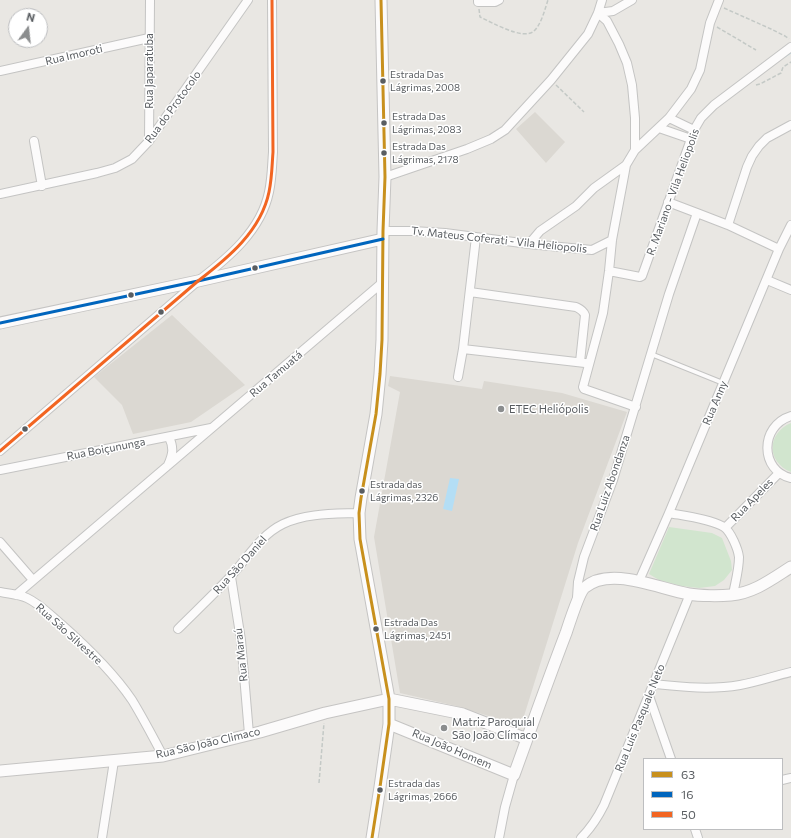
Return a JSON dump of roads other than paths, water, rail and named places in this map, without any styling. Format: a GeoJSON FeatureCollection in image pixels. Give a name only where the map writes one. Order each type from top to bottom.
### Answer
{"type":"FeatureCollection","features":[{"type":"Feature","properties":{"kind":"street","name":"Rua Japaratuba"},"geometry":{"type":"LineString","coordinates":[[149,141],[150,0]]}},
{"type":"Feature","properties":{"kind":"street","name":"Rua do Protocolo"},"geometry":{"type":"LineString","coordinates":[[0,194],[97,173],[115,168],[132,159],[149,141],[248,0]]}},
{"type":"Feature","properties":{"kind":"street"},"geometry":{"type":"LineString","coordinates":[[0,451],[221,263],[238,246],[255,225],[264,210],[269,192],[273,152],[272,0]]}},
{"type":"Feature","properties":{"kind":"street"},"geometry":{"type":"LineString","coordinates":[[372,838],[389,724],[389,698],[360,539],[359,513],[360,498],[376,414],[382,340],[385,177],[380,0]]}},
{"type":"Feature","properties":{"kind":"street"},"geometry":{"type":"LineString","coordinates":[[478,1],[495,2],[499,0]]}},
{"type":"Feature","properties":{"kind":"street"},"geometry":{"type":"LineString","coordinates":[[385,177],[437,160],[491,139],[505,130],[551,80],[588,34],[598,13],[602,0]]}},
{"type":"Feature","properties":{"kind":"street"},"geometry":{"type":"LineString","coordinates":[[598,13],[613,11],[632,0]]}},
{"type":"Feature","properties":{"kind":"street"},"geometry":{"type":"LineString","coordinates":[[584,363],[596,341],[603,313],[610,271],[612,240],[626,165],[635,150],[669,118],[686,97],[700,70],[710,23],[718,2]]}},
{"type":"Feature","properties":{"kind":"street"},"geometry":{"type":"LineString","coordinates":[[598,13],[606,21],[619,44],[627,63],[632,85],[635,118],[635,150]]}},
{"type":"Feature","properties":{"kind":"street","name":"Rua Imoroti"},"geometry":{"type":"LineString","coordinates":[[0,71],[149,38]]}},
{"type":"Feature","properties":{"kind":"street","name":"R. Mariano - Vila Heliopolis"},"geometry":{"type":"LineString","coordinates":[[610,271],[640,277],[642,276],[690,139],[701,118],[714,105],[791,47]]}},
{"type":"Feature","properties":{"kind":"street"},"geometry":{"type":"LineString","coordinates":[[669,118],[694,130]]}},
{"type":"Feature","properties":{"kind":"street"},"geometry":{"type":"LineString","coordinates":[[728,225],[752,156],[767,138],[791,125]]}},
{"type":"Feature","properties":{"kind":"street"},"geometry":{"type":"LineString","coordinates":[[659,128],[690,139]]}},
{"type":"Feature","properties":{"kind":"street"},"geometry":{"type":"LineString","coordinates":[[34,141],[42,186]]}},
{"type":"Feature","properties":{"kind":"street"},"geometry":{"type":"LineString","coordinates":[[529,244],[540,231],[576,206],[594,188],[626,165]]}},
{"type":"Feature","properties":{"kind":"street"},"geometry":{"type":"LineString","coordinates":[[668,202],[728,225],[780,249]]}},
{"type":"Feature","properties":{"kind":"street","name":"Rua Luiz Abondanza"},"geometry":{"type":"LineString","coordinates":[[499,838],[505,807],[514,776],[577,601],[578,582],[582,564],[613,480],[669,294],[696,213]]}},
{"type":"Feature","properties":{"kind":"street","name":"Rua Anny"},"geometry":{"type":"LineString","coordinates":[[639,581],[669,513],[766,280],[791,225]]}},
{"type":"Feature","properties":{"kind":"street","name":"Tv. Mateus Coferati - Vila Heliopolis"},"geometry":{"type":"LineString","coordinates":[[383,235],[413,231],[445,233],[529,244],[592,250],[612,240]]}},
{"type":"Feature","properties":{"kind":"street"},"geometry":{"type":"LineString","coordinates":[[0,323],[198,281],[383,235]]}},
{"type":"Feature","properties":{"kind":"street"},"geometry":{"type":"LineString","coordinates":[[458,377],[463,348],[476,237]]}},
{"type":"Feature","properties":{"kind":"street"},"geometry":{"type":"LineString","coordinates":[[766,280],[791,290]]}},
{"type":"Feature","properties":{"kind":"street","name":"Rua Tamuatá"},"geometry":{"type":"LineString","coordinates":[[16,595],[383,282]]}},
{"type":"Feature","properties":{"kind":"street"},"geometry":{"type":"LineString","coordinates":[[470,292],[576,307],[583,310],[585,315],[584,389],[636,407]]}},
{"type":"Feature","properties":{"kind":"street"},"geometry":{"type":"LineString","coordinates":[[463,348],[584,363]]}},
{"type":"Feature","properties":{"kind":"street"},"geometry":{"type":"LineString","coordinates":[[791,416],[776,424],[770,433],[767,444],[768,455],[772,464],[780,473],[791,478]]}},
{"type":"Feature","properties":{"kind":"street","name":"Rua Boiçununga"},"geometry":{"type":"LineString","coordinates":[[0,470],[212,428]]}},
{"type":"Feature","properties":{"kind":"street"},"geometry":{"type":"LineString","coordinates":[[168,465],[173,449],[169,437]]}},
{"type":"Feature","properties":{"kind":"street","name":"Rua Apeles"},"geometry":{"type":"LineString","coordinates":[[725,528],[780,473]]}},
{"type":"Feature","properties":{"kind":"street","name":"Rua São Daniel"},"geometry":{"type":"LineString","coordinates":[[178,630],[231,577],[269,532],[284,523],[301,518],[327,514],[359,513]]}},
{"type":"Feature","properties":{"kind":"street"},"geometry":{"type":"LineString","coordinates":[[669,513],[712,522],[725,528],[735,542],[739,556],[733,595]]}},
{"type":"Feature","properties":{"kind":"street"},"geometry":{"type":"LineString","coordinates":[[0,542],[33,580]]}},
{"type":"Feature","properties":{"kind":"street"},"geometry":{"type":"LineString","coordinates":[[577,601],[583,589],[591,583],[603,579],[622,578],[690,594],[733,595],[762,586],[791,567]]}},
{"type":"Feature","properties":{"kind":"street","name":"Rua Maraú"},"geometry":{"type":"LineString","coordinates":[[231,577],[241,640],[249,734]]}},
{"type":"Feature","properties":{"kind":"street","name":"Rua São Silvestre"},"geometry":{"type":"LineString","coordinates":[[0,592],[27,598],[38,605],[84,644],[131,699],[151,732],[163,756]]}},
{"type":"Feature","properties":{"kind":"street","name":"Rua Luis Pasquale Neto"},"geometry":{"type":"LineString","coordinates":[[581,838],[597,818],[604,805],[690,594]]}},
{"type":"Feature","properties":{"kind":"street"},"geometry":{"type":"LineString","coordinates":[[654,684],[711,688],[741,685],[791,672]]}},
{"type":"Feature","properties":{"kind":"street"},"geometry":{"type":"LineString","coordinates":[[649,696],[671,758]]}},
{"type":"Feature","properties":{"kind":"street"},"geometry":{"type":"LineString","coordinates":[[389,698],[463,714],[527,739]]}},
{"type":"Feature","properties":{"kind":"street","name":"Rua São João Climaco"},"geometry":{"type":"LineString","coordinates":[[0,771],[163,756],[325,713],[389,698]]}},
{"type":"Feature","properties":{"kind":"street","name":"Rua João Homem"},"geometry":{"type":"LineString","coordinates":[[389,724],[514,776]]}},
{"type":"Feature","properties":{"kind":"street"},"geometry":{"type":"LineString","coordinates":[[102,838],[114,761]]}},
{"type":"Feature","properties":{"kind":"lane"},"geometry":{"type":"LineString","coordinates":[[652,354],[723,383]]}},
{"type":"Feature","properties":{"kind":"water"},"geometry":{"type":"Polygon","coordinates":[[[450,478],[459,479],[452,511],[443,509],[450,478]]]}},
{"type":"Feature","properties":{"kind":"waterway"},"geometry":{"type":"LineString","coordinates":[[785,56],[791,52]]}},
{"type":"Feature","properties":{"kind":"place","name":"Estrada Das Lágrimas, 2008"},"geometry":{"type":"Point","coordinates":[383,81]}},
{"type":"Feature","properties":{"kind":"place","name":"Estrada Das Lágrimas, 2083"},"geometry":{"type":"Point","coordinates":[384,123]}},
{"type":"Feature","properties":{"kind":"place","name":"Estrada Das Lágrimas, 2178"},"geometry":{"type":"Point","coordinates":[384,153]}},
{"type":"Feature","properties":{"kind":"place","name":"ETEC Heliópolis"},"geometry":{"type":"Point","coordinates":[501,409]}},
{"type":"Feature","properties":{"kind":"place","name":"Estrada das Lágrimas, 2326"},"geometry":{"type":"Point","coordinates":[362,491]}},
{"type":"Feature","properties":{"kind":"place","name":"Estrada Das Lágrimas, 2451"},"geometry":{"type":"Point","coordinates":[376,629]}},
{"type":"Feature","properties":{"kind":"place","name":"Matriz Paroquial São João Clímaco"},"geometry":{"type":"Point","coordinates":[444,728]}},
{"type":"Feature","properties":{"kind":"place","name":"Estrada das Lágrimas, 2666"},"geometry":{"type":"Point","coordinates":[380,790]}}]}
